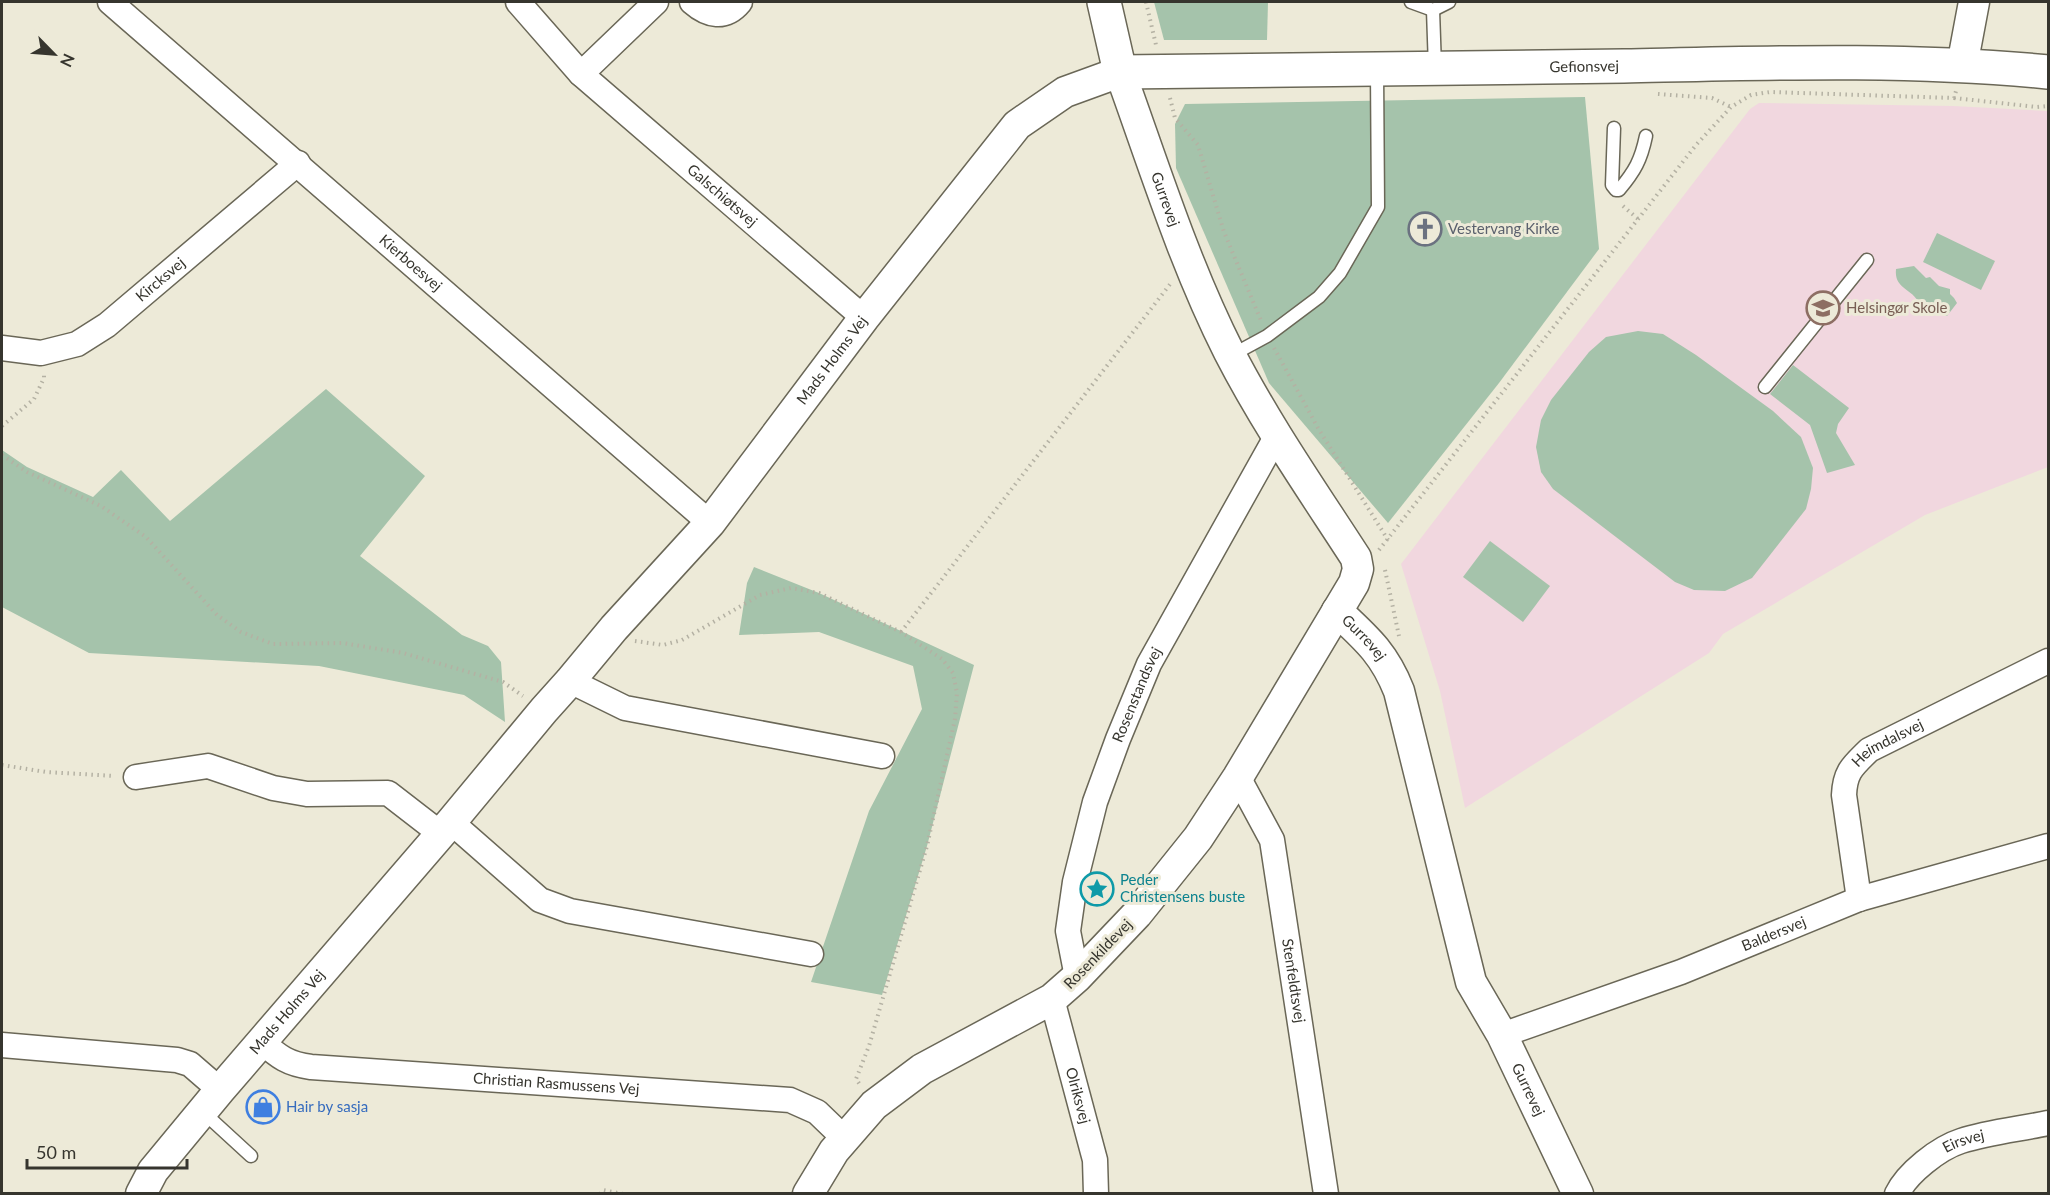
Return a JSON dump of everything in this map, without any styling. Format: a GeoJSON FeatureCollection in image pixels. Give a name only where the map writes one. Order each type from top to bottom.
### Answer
{"type":"FeatureCollection","features":[{"type":"Feature","properties":{"kind":"main road","name":"Gurrevej"},"geometry":{"type":"LineString","coordinates":[[1104,2],[1120,72]]}},
{"type":"Feature","properties":{"kind":"main road","name":"Gefionsvej"},"geometry":{"type":"LineString","coordinates":[[1120,72],[1435,70],[1711,64],[1934,64],[2049,72]]}},
{"type":"Feature","properties":{"kind":"street","name":"Kierboesvej"},"geometry":{"type":"LineString","coordinates":[[110,2],[710,523]]}},
{"type":"Feature","properties":{"kind":"street","name":"Galschiøtsvej"},"geometry":{"type":"LineString","coordinates":[[518,2],[581,74],[864,318]]}},
{"type":"Feature","properties":{"kind":"street"},"geometry":{"type":"LineString","coordinates":[[581,74],[656,2]]}},
{"type":"Feature","properties":{"kind":"street"},"geometry":{"type":"LineString","coordinates":[[692,2],[703,11],[718,14],[733,10],[740,2]]}},
{"type":"Feature","properties":{"kind":"street"},"geometry":{"type":"LineString","coordinates":[[1962,66],[1974,2]]}},
{"type":"Feature","properties":{"kind":"street","name":"Gurrevej"},"geometry":{"type":"LineString","coordinates":[[1120,72],[1190,266],[1231,355],[1276,437],[1373,556],[1358,569],[1354,583],[1337,611],[1374,646],[1390,668],[1399,691],[1472,982],[1502,1035],[1578,1194]]}},
{"type":"Feature","properties":{"kind":"street","name":"Mads Holms Vej"},"geometry":{"type":"LineString","coordinates":[[141,1194],[153,1171],[211,1101],[446,828],[614,628],[710,523],[864,318],[1017,125],[1065,92],[1120,72]]}},
{"type":"Feature","properties":{"kind":"street","name":"Kircksvej"},"geometry":{"type":"LineString","coordinates":[[2,348],[41,353],[77,344],[107,325],[298,164]]}},
{"type":"Feature","properties":{"kind":"street","name":"Rosenstandsvej"},"geometry":{"type":"LineString","coordinates":[[1077,977],[1068,931],[1075,882],[1095,802],[1118,739],[1149,664],[1276,437]]}},
{"type":"Feature","properties":{"kind":"street","name":"Rosenkildevej"},"geometry":{"type":"LineString","coordinates":[[808,1194],[834,1151],[874,1105],[922,1069],[1052,999],[1077,977],[1137,914],[1192,846],[1238,777],[1337,611]]}},
{"type":"Feature","properties":{"kind":"street","name":"Heimdalsvej"},"geometry":{"type":"LineString","coordinates":[[1859,899],[1844,795],[1845,779],[1852,767],[1869,750],[2049,661]]}},
{"type":"Feature","properties":{"kind":"street"},"geometry":{"type":"LineString","coordinates":[[570,681],[625,708],[882,756]]}},
{"type":"Feature","properties":{"kind":"street"},"geometry":{"type":"LineString","coordinates":[[136,777],[208,766],[273,788],[307,794],[388,793],[446,828],[540,900],[570,911],[811,954]]}},
{"type":"Feature","properties":{"kind":"street","name":"Stenfeldtsvej"},"geometry":{"type":"LineString","coordinates":[[1238,777],[1272,840],[1326,1194]]}},
{"type":"Feature","properties":{"kind":"street","name":"Baldersvej"},"geometry":{"type":"LineString","coordinates":[[1502,1035],[1681,972],[1859,899],[2049,846]]}},
{"type":"Feature","properties":{"kind":"street","name":"Olriksvej"},"geometry":{"type":"LineString","coordinates":[[1052,999],[1095,1160],[1096,1194]]}},
{"type":"Feature","properties":{"kind":"street","name":"Christian Rasmussens Vej"},"geometry":{"type":"LineString","coordinates":[[262,1042],[286,1061],[311,1067],[790,1100],[817,1112],[844,1138]]}},
{"type":"Feature","properties":{"kind":"street"},"geometry":{"type":"LineString","coordinates":[[2,1045],[177,1060],[190,1064],[211,1101]]}},
{"type":"Feature","properties":{"kind":"street","name":"Eirsvej"},"geometry":{"type":"LineString","coordinates":[[1897,1194],[1901,1185],[1926,1161],[1960,1141],[2049,1123]]}},
{"type":"Feature","properties":{"kind":"lane"},"geometry":{"type":"LineString","coordinates":[[1411,2],[1433,10],[1449,2]]}},
{"type":"Feature","properties":{"kind":"lane"},"geometry":{"type":"LineString","coordinates":[[1433,10],[1435,70]]}},
{"type":"Feature","properties":{"kind":"lane"},"geometry":{"type":"LineString","coordinates":[[1231,355],[1267,336],[1319,297],[1340,273],[1378,207],[1377,70]]}},
{"type":"Feature","properties":{"kind":"lane"},"geometry":{"type":"LineString","coordinates":[[1614,128],[1612,185],[1616,190],[1619,190],[1636,169],[1642,157],[1646,136]]}},
{"type":"Feature","properties":{"kind":"lane"},"geometry":{"type":"LineString","coordinates":[[1765,387],[1867,260]]}},
{"type":"Feature","properties":{"kind":"lane"},"geometry":{"type":"LineString","coordinates":[[211,1101],[251,1156]]}},
{"type":"Feature","properties":{"kind":"path"},"geometry":{"type":"LineString","coordinates":[[1146,2],[1175,118],[1198,145],[1224,232],[1267,336],[1318,428],[1388,540]]}},
{"type":"Feature","properties":{"kind":"path"},"geometry":{"type":"LineString","coordinates":[[1954,98],[1962,66]]}},
{"type":"Feature","properties":{"kind":"path"},"geometry":{"type":"LineString","coordinates":[[1373,556],[1388,540],[1702,137],[1731,107],[1751,95],[1770,93],[1954,98],[2037,107],[2049,106]]}},
{"type":"Feature","properties":{"kind":"path"},"geometry":{"type":"LineString","coordinates":[[901,632],[1165,289],[1190,266]]}},
{"type":"Feature","properties":{"kind":"path"},"geometry":{"type":"LineString","coordinates":[[2,426],[34,399],[44,378],[41,353]]}},
{"type":"Feature","properties":{"kind":"path"},"geometry":{"type":"LineString","coordinates":[[2,455],[27,472],[101,506],[146,537],[217,615],[241,632],[273,644],[343,643],[403,653],[503,682],[544,710]]}},
{"type":"Feature","properties":{"kind":"path"},"geometry":{"type":"LineString","coordinates":[[1385,569],[1400,643]]}},
{"type":"Feature","properties":{"kind":"path"},"geometry":{"type":"LineString","coordinates":[[2,765],[46,772],[136,777]]}},
{"type":"Feature","properties":{"kind":"path"},"geometry":{"type":"LineString","coordinates":[[600,1194],[603,1190],[623,1194]]}},
{"type":"Feature","properties":{"kind":"shaded area","name":"Helsingør Skole"},"geometry":{"type":"Polygon","coordinates":[[[1759,103],[1953,106],[2048,111],[2048,467],[1925,515],[1723,634],[1709,653],[1465,808],[1440,691],[1401,564],[1750,109],[1759,103]]]}},
{"type":"Feature","properties":{"kind":"green space"},"geometry":{"type":"Polygon","coordinates":[[[1154,2],[1268,2],[1267,40],[1164,40],[1154,2]]]}},
{"type":"Feature","properties":{"kind":"green space"},"geometry":{"type":"Polygon","coordinates":[[[1585,97],[1599,249],[1499,383],[1388,523],[1269,383],[1176,168],[1175,124],[1185,104],[1585,97]]]}},
{"type":"Feature","properties":{"kind":"green space"},"geometry":{"type":"Polygon","coordinates":[[[1937,233],[1995,261],[1981,290],[1923,262],[1937,233]]]}},
{"type":"Feature","properties":{"kind":"green space"},"geometry":{"type":"Polygon","coordinates":[[[1914,266],[1926,278],[1930,277],[1939,286],[1950,289],[1950,294],[1957,303],[1947,316],[1930,311],[1925,300],[1918,301],[1897,280],[1896,269],[1914,266]]]}},
{"type":"Feature","properties":{"kind":"green space"},"geometry":{"type":"Polygon","coordinates":[[[1638,331],[1663,334],[1773,411],[1801,437],[1813,468],[1806,509],[1752,578],[1725,591],[1694,590],[1675,582],[1553,489],[1541,472],[1536,447],[1541,420],[1551,400],[1589,352],[1606,337],[1638,331]]]}},
{"type":"Feature","properties":{"kind":"green space"},"geometry":{"type":"Polygon","coordinates":[[[1793,365],[1849,408],[1838,424],[1836,433],[1855,465],[1827,473],[1810,425],[1770,394],[1793,365]]]}},
{"type":"Feature","properties":{"kind":"green space"},"geometry":{"type":"Polygon","coordinates":[[[326,389],[425,476],[360,556],[462,635],[488,646],[501,662],[505,722],[464,695],[319,666],[89,653],[2,607],[2,450],[27,467],[93,497],[121,470],[170,521],[326,389]]]}},
{"type":"Feature","properties":{"kind":"green space"},"geometry":{"type":"Polygon","coordinates":[[[1490,541],[1550,586],[1523,622],[1463,577],[1490,541]]]}},
{"type":"Feature","properties":{"kind":"green space"},"geometry":{"type":"Polygon","coordinates":[[[754,567],[819,593],[974,665],[927,846],[882,995],[811,982],[869,811],[922,709],[913,666],[819,632],[739,635],[747,583],[754,567]]]}},
{"type":"Feature","properties":{"kind":"place","name":"Vestervang Kirke"},"geometry":{"type":"Point","coordinates":[1425,229]}},
{"type":"Feature","properties":{"kind":"place","name":"Helsingør Skole"},"geometry":{"type":"Point","coordinates":[1823,308]}},
{"type":"Feature","properties":{"kind":"place","name":"Peder Christensens buste"},"geometry":{"type":"Point","coordinates":[1097,889]}},
{"type":"Feature","properties":{"kind":"place","name":"Hair by sasja"},"geometry":{"type":"Point","coordinates":[263,1107]}}]}
